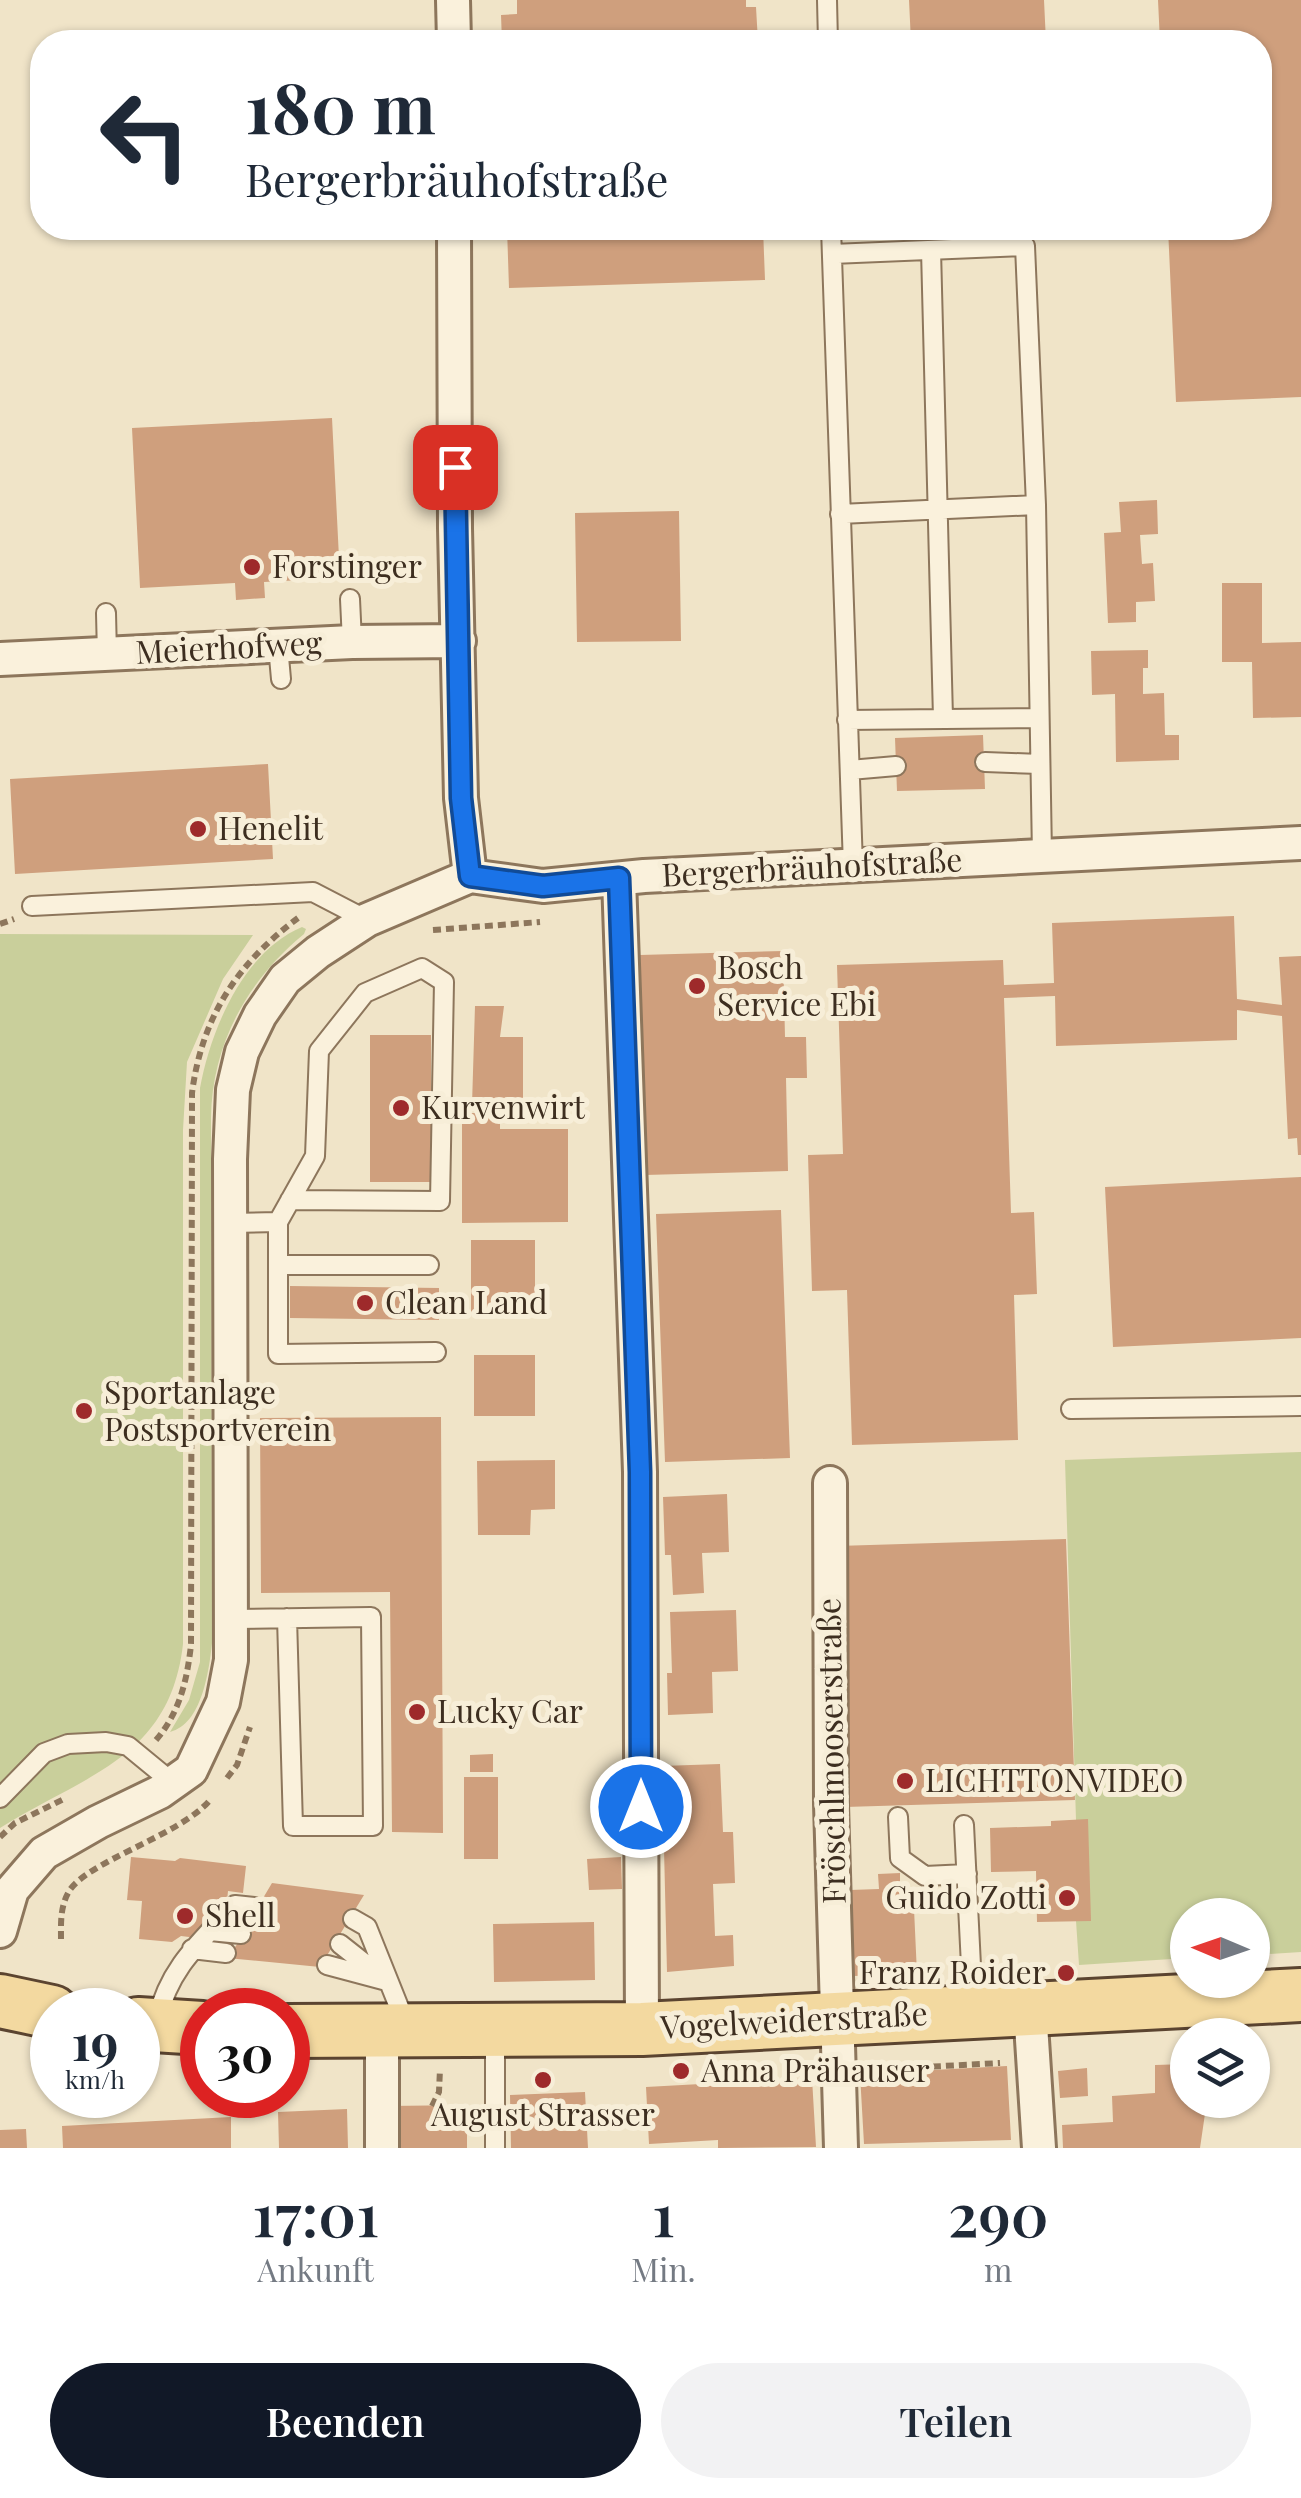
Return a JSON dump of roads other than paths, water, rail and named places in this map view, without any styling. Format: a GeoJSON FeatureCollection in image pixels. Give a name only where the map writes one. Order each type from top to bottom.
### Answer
{"type":"FeatureCollection","features":[{"type":"Feature","properties":{"kind":"main road","name":"Vogelweiderstraße"},"geometry":{"type":"LineString","coordinates":[[310,2031],[642,2029],[852,2037],[973,2012],[1301,1995]]}},
{"type":"Feature","properties":{"kind":"main road"},"geometry":{"type":"LineString","coordinates":[[0,2002],[30,2008]]}},
{"type":"Feature","properties":{"kind":"street"},"geometry":{"type":"LineString","coordinates":[[454,0],[454,30]]}},
{"type":"Feature","properties":{"kind":"street"},"geometry":{"type":"LineString","coordinates":[[0,1931],[12,1890],[44,1853],[190,1770],[223,1702],[231,1660],[233,1090],[242,1052],[260,1015],[285,979],[318,952],[368,920],[470,876],[461,798],[454,240]]}},
{"type":"Feature","properties":{"kind":"street","name":"Meierhofweg"},"geometry":{"type":"LineString","coordinates":[[0,659],[352,642],[459,641]]}},
{"type":"Feature","properties":{"kind":"street","name":"Bergerbräuhofstraße"},"geometry":{"type":"LineString","coordinates":[[470,876],[543,886],[619,878],[1301,843]]}},
{"type":"Feature","properties":{"kind":"street"},"geometry":{"type":"LineString","coordinates":[[619,878],[640,1472],[642,2029]]}},
{"type":"Feature","properties":{"kind":"street","name":"Fröschlmooserstraße"},"geometry":{"type":"LineString","coordinates":[[830,1483],[831,1804],[852,2037],[841,2148]]}},
{"type":"Feature","properties":{"kind":"street"},"geometry":{"type":"LineString","coordinates":[[1030,2009],[1039,2148]]}},
{"type":"Feature","properties":{"kind":"street"},"geometry":{"type":"LineString","coordinates":[[382,2148],[395,2032]]}},
{"type":"Feature","properties":{"kind":"lane"},"geometry":{"type":"LineString","coordinates":[[828,0],[828,30]]}},
{"type":"Feature","properties":{"kind":"lane"},"geometry":{"type":"LineString","coordinates":[[831,240],[853,866]]}},
{"type":"Feature","properties":{"kind":"lane"},"geometry":{"type":"LineString","coordinates":[[832,254],[1025,246],[1036,506],[1042,856]]}},
{"type":"Feature","properties":{"kind":"lane"},"geometry":{"type":"LineString","coordinates":[[930,250],[943,718]]}},
{"type":"Feature","properties":{"kind":"lane"},"geometry":{"type":"LineString","coordinates":[[840,514],[1036,506]]}},
{"type":"Feature","properties":{"kind":"lane"},"geometry":{"type":"LineString","coordinates":[[350,598],[352,642]]}},
{"type":"Feature","properties":{"kind":"lane"},"geometry":{"type":"LineString","coordinates":[[106,613],[107,654]]}},
{"type":"Feature","properties":{"kind":"lane"},"geometry":{"type":"LineString","coordinates":[[278,646],[281,679]]}},
{"type":"Feature","properties":{"kind":"lane"},"geometry":{"type":"LineString","coordinates":[[848,720],[1039,718]]}},
{"type":"Feature","properties":{"kind":"lane"},"geometry":{"type":"LineString","coordinates":[[984,762],[1040,764]]}},
{"type":"Feature","properties":{"kind":"lane"},"geometry":{"type":"LineString","coordinates":[[850,770],[896,766]]}},
{"type":"Feature","properties":{"kind":"lane"},"geometry":{"type":"LineString","coordinates":[[32,906],[313,892],[368,920]]}},
{"type":"Feature","properties":{"kind":"lane"},"geometry":{"type":"LineString","coordinates":[[290,1200],[440,1202],[444,982],[422,968],[366,993],[320,1051],[315,1156],[290,1200],[278,1222],[278,1354],[436,1352]]}},
{"type":"Feature","properties":{"kind":"lane"},"geometry":{"type":"LineString","coordinates":[[230,1222],[278,1222]]}},
{"type":"Feature","properties":{"kind":"lane"},"geometry":{"type":"LineString","coordinates":[[279,1265],[429,1266]]}},
{"type":"Feature","properties":{"kind":"lane"},"geometry":{"type":"LineString","coordinates":[[1071,1409],[1301,1406]]}},
{"type":"Feature","properties":{"kind":"lane"},"geometry":{"type":"LineString","coordinates":[[230,1618],[371,1617],[373,1826],[293,1826],[288,1618]]}},
{"type":"Feature","properties":{"kind":"lane"},"geometry":{"type":"LineString","coordinates":[[0,1798],[44,1752],[68,1744],[106,1742],[128,1746],[173,1783]]}},
{"type":"Feature","properties":{"kind":"lane"},"geometry":{"type":"LineString","coordinates":[[898,1817],[900,1858],[925,1876],[966,1874]]}},
{"type":"Feature","properties":{"kind":"lane"},"geometry":{"type":"LineString","coordinates":[[964,1824],[973,2012]]}},
{"type":"Feature","properties":{"kind":"lane"},"geometry":{"type":"LineString","coordinates":[[165,2026],[164,1991],[192,1950],[234,1905],[254,1907]]}},
{"type":"Feature","properties":{"kind":"lane"},"geometry":{"type":"LineString","coordinates":[[353,1919],[367,1927],[387,1981],[395,2032]]}},
{"type":"Feature","properties":{"kind":"lane"},"geometry":{"type":"LineString","coordinates":[[210,1930],[241,1934]]}},
{"type":"Feature","properties":{"kind":"lane"},"geometry":{"type":"LineString","coordinates":[[340,1944],[387,1981]]}},
{"type":"Feature","properties":{"kind":"lane"},"geometry":{"type":"LineString","coordinates":[[192,1950],[226,1954]]}},
{"type":"Feature","properties":{"kind":"lane"},"geometry":{"type":"LineString","coordinates":[[327,1965],[387,1981]]}},
{"type":"Feature","properties":{"kind":"lane"},"geometry":{"type":"LineString","coordinates":[[494,2148],[495,2032]]}},
{"type":"Feature","properties":{"kind":"place","name":"Forstinger"},"geometry":{"type":"Point","coordinates":[252,567]}},
{"type":"Feature","properties":{"kind":"place","name":"Henelit"},"geometry":{"type":"Point","coordinates":[198,829]}},
{"type":"Feature","properties":{"kind":"place","name":"Bosch Service Ebi"},"geometry":{"type":"Point","coordinates":[697,986]}},
{"type":"Feature","properties":{"kind":"place","name":"Kurvenwirt"},"geometry":{"type":"Point","coordinates":[401,1108]}},
{"type":"Feature","properties":{"kind":"place","name":"Clean Land"},"geometry":{"type":"Point","coordinates":[365,1303]}},
{"type":"Feature","properties":{"kind":"place","name":"Sportanlage Postsportverein"},"geometry":{"type":"Point","coordinates":[84,1411]}},
{"type":"Feature","properties":{"kind":"place","name":"Lucky Car"},"geometry":{"type":"Point","coordinates":[417,1712]}},
{"type":"Feature","properties":{"kind":"place","name":"LICHTTONVIDEO"},"geometry":{"type":"Point","coordinates":[905,1781]}},
{"type":"Feature","properties":{"kind":"place","name":"Guido Zotti"},"geometry":{"type":"Point","coordinates":[1067,1898]}},
{"type":"Feature","properties":{"kind":"place","name":"Shell"},"geometry":{"type":"Point","coordinates":[185,1916]}},
{"type":"Feature","properties":{"kind":"place","name":"Franz Roider"},"geometry":{"type":"Point","coordinates":[1066,1973]}},
{"type":"Feature","properties":{"kind":"place","name":"Anna Prähauser"},"geometry":{"type":"Point","coordinates":[681,2071]}},
{"type":"Feature","properties":{"kind":"place","name":"August Strasser"},"geometry":{"type":"Point","coordinates":[543,2080]}}]}
